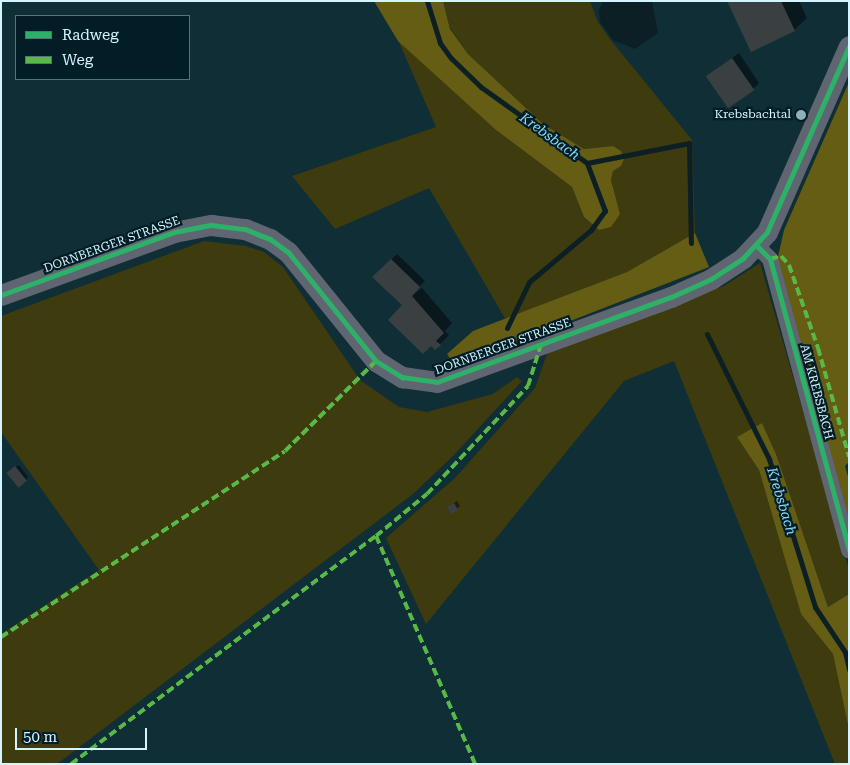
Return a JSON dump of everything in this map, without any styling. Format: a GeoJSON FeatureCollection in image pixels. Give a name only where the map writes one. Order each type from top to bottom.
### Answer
{"type":"FeatureCollection","features":[{"type":"Feature","properties":{"kind":"street","name":"DORNBERGER STRASSE"},"geometry":{"type":"LineString","coordinates":[[1,295],[174,232],[211,225],[240,228],[270,239],[288,252],[376,361],[402,377],[431,382],[672,296],[711,279],[756,245],[774,216],[849,46]]}},
{"type":"Feature","properties":{"kind":"street","name":"AM KREBSBACH"},"geometry":{"type":"LineString","coordinates":[[756,245],[770,259],[849,550]]}},
{"type":"Feature","properties":{"kind":"shaded area"},"geometry":{"type":"Polygon","coordinates":[[[374,1],[443,1],[450,29],[468,54],[543,124],[584,149],[613,146],[621,151],[624,159],[621,166],[613,171],[611,180],[620,214],[611,227],[599,230],[584,217],[572,187],[496,130],[398,41],[374,1]]]}},
{"type":"Feature","properties":{"kind":"shaded area"},"geometry":{"type":"Polygon","coordinates":[[[443,1],[590,1],[598,22],[610,39],[692,140],[695,233],[627,272],[506,320],[429,188],[335,229],[292,176],[436,127],[398,40],[496,130],[572,187],[584,217],[599,230],[620,214],[611,180],[613,171],[621,166],[613,146],[584,149],[543,124],[468,54],[450,28],[443,1]]]}},
{"type":"Feature","properties":{"kind":"shaded area"},"geometry":{"type":"Polygon","coordinates":[[[849,82],[849,462],[845,466],[849,480],[849,532],[777,261],[784,230],[849,82]]]}},
{"type":"Feature","properties":{"kind":"shaded area"},"geometry":{"type":"Polygon","coordinates":[[[695,233],[709,267],[455,366],[447,354],[473,331],[627,272],[695,233]]]}},
{"type":"Feature","properties":{"kind":"shaded area"},"geometry":{"type":"Polygon","coordinates":[[[204,241],[246,246],[264,252],[283,267],[360,380],[399,407],[427,412],[493,394],[517,377],[522,381],[453,456],[413,494],[57,764],[1,764],[1,634],[99,570],[1,432],[1,316],[204,241]]]}},
{"type":"Feature","properties":{"kind":"shaded area"},"geometry":{"type":"Polygon","coordinates":[[[760,263],[849,570],[849,594],[828,607],[776,454],[762,423],[738,437],[759,470],[801,614],[833,654],[849,730],[849,764],[835,764],[674,361],[624,381],[426,624],[386,538],[455,478],[535,388],[549,348],[724,286],[760,263]]]}},
{"type":"Feature","properties":{"kind":"shaded area"},"geometry":{"type":"Polygon","coordinates":[[[762,423],[776,454],[828,607],[849,594],[849,730],[833,654],[801,614],[759,470],[737,437],[762,423]]]}},
{"type":"Feature","properties":{"kind":"water"},"geometry":{"type":"Polygon","coordinates":[[[603,1],[652,1],[658,33],[635,49],[613,40],[600,22],[599,10],[603,1]]]}},
{"type":"Feature","properties":{"kind":"building"},"geometry":{"type":"Polygon","coordinates":[[[727,1],[781,1],[795,31],[751,52],[727,1]]]}},
{"type":"Feature","properties":{"kind":"building"},"geometry":{"type":"Polygon","coordinates":[[[732,58],[754,90],[728,108],[706,76],[732,58]]]}},
{"type":"Feature","properties":{"kind":"building"},"geometry":{"type":"Polygon","coordinates":[[[391,259],[420,287],[412,296],[444,333],[436,341],[441,345],[435,350],[431,346],[423,354],[388,320],[402,305],[372,277],[391,259]]]}},
{"type":"Feature","properties":{"kind":"building"},"geometry":{"type":"Polygon","coordinates":[[[15,466],[27,481],[18,488],[6,473],[15,466]]]}},
{"type":"Feature","properties":{"kind":"building"},"geometry":{"type":"Polygon","coordinates":[[[454,503],[458,510],[451,514],[447,507],[454,503]]]}},
{"type":"Feature","properties":{"kind":"waterway","name":"Krebsbach"},"geometry":{"type":"LineString","coordinates":[[427,1],[440,43],[451,58],[481,87],[587,163],[689,143],[691,243]]}},
{"type":"Feature","properties":{"kind":"waterway"},"geometry":{"type":"LineString","coordinates":[[507,328],[529,282],[591,230],[605,211],[587,163]]}},
{"type":"Feature","properties":{"kind":"waterway","name":"Krebsbach"},"geometry":{"type":"LineString","coordinates":[[707,334],[769,459],[815,607],[845,652],[849,670]]}},
{"type":"Feature","properties":{"kind":"marked path"},"geometry":{"type":"LineString","coordinates":[[770,259],[781,256],[789,265],[818,348],[849,457]]}},
{"type":"Feature","properties":{"kind":"marked path"},"geometry":{"type":"LineString","coordinates":[[71,764],[376,536],[427,494],[528,386],[541,344]]}},
{"type":"Feature","properties":{"kind":"marked path"},"geometry":{"type":"LineString","coordinates":[[1,637],[285,451],[376,361]]}},
{"type":"Feature","properties":{"kind":"marked path"},"geometry":{"type":"LineString","coordinates":[[376,536],[475,764]]}},
{"type":"Feature","properties":{"kind":"cycle path"},"geometry":{"type":"LineString","coordinates":[[1,295],[174,232],[211,225],[245,229],[270,239],[288,252],[376,361],[402,377],[437,382],[671,297],[711,279],[743,258],[767,232],[849,46]]}},
{"type":"Feature","properties":{"kind":"cycle path"},"geometry":{"type":"LineString","coordinates":[[756,245],[770,259],[849,550]]}},
{"type":"Feature","properties":{"kind":"place","name":"Krebsbachtal"},"geometry":{"type":"Point","coordinates":[801,115]}}]}
